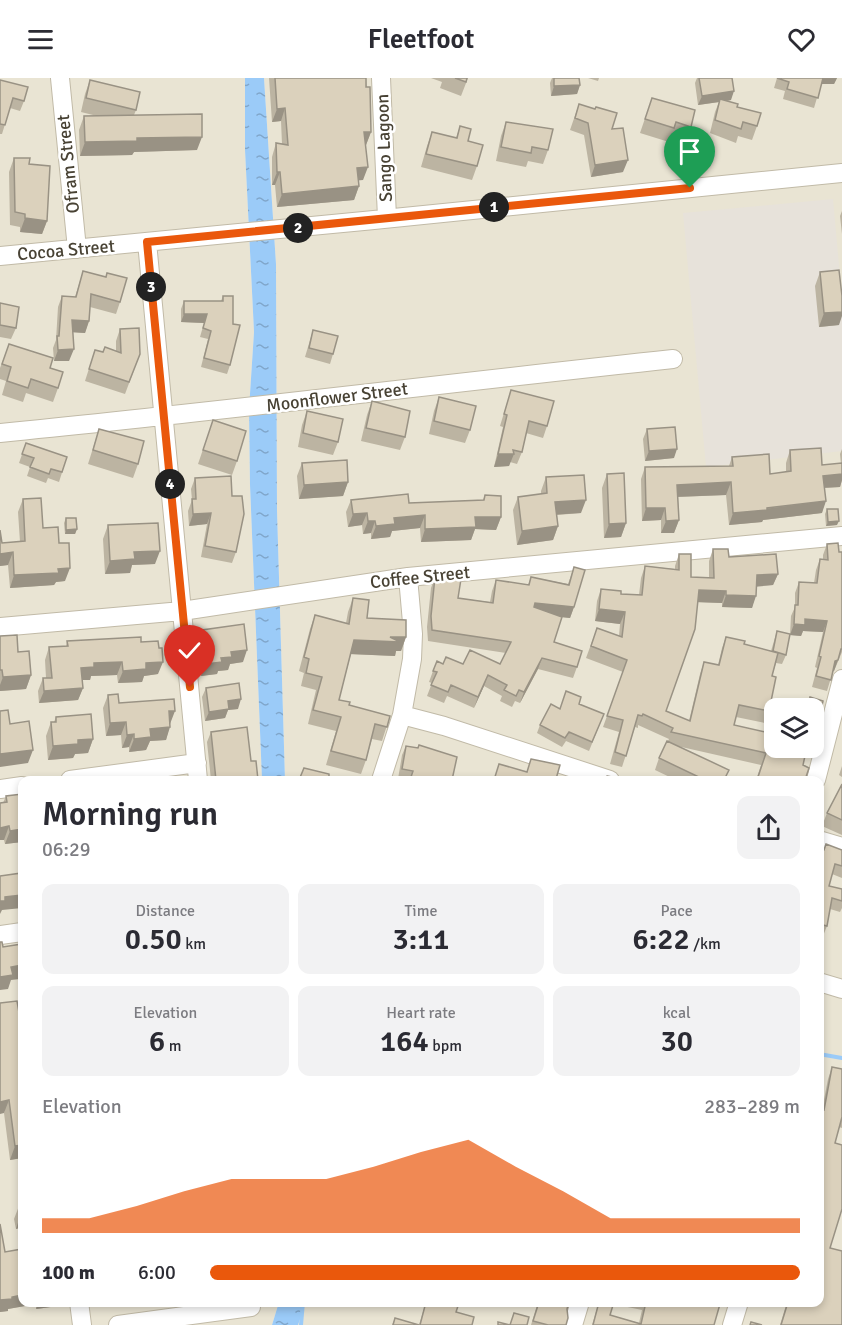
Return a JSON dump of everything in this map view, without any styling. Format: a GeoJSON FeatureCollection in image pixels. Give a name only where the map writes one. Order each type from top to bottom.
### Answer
{"type":"FeatureCollection","features":[{"type":"Feature","properties":{"kind":"street","name":"Ofram Street"},"geometry":{"type":"LineString","coordinates":[[60,78],[77,249]]}},
{"type":"Feature","properties":{"kind":"street","name":"Sango Lagoon"},"geometry":{"type":"LineString","coordinates":[[381,78],[387,218]]}},
{"type":"Feature","properties":{"kind":"street"},"geometry":{"type":"LineString","coordinates":[[387,218],[842,173]]}},
{"type":"Feature","properties":{"kind":"street","name":"Cocoa Street"},"geometry":{"type":"LineString","coordinates":[[0,256],[274,231],[387,218]]}},
{"type":"Feature","properties":{"kind":"street"},"geometry":{"type":"LineString","coordinates":[[134,776],[198,772],[147,242]]}},
{"type":"Feature","properties":{"kind":"street","name":"Moonflower Street"},"geometry":{"type":"LineString","coordinates":[[0,433],[163,417],[673,359]]}},
{"type":"Feature","properties":{"kind":"street","name":"Coffee Street"},"geometry":{"type":"LineString","coordinates":[[0,627],[182,611],[408,577],[842,536]]}},
{"type":"Feature","properties":{"kind":"street"},"geometry":{"type":"LineString","coordinates":[[382,776],[402,715],[412,659],[413,634],[408,577]]}},
{"type":"Feature","properties":{"kind":"street"},"geometry":{"type":"LineString","coordinates":[[817,776],[842,679]]}},
{"type":"Feature","properties":{"kind":"street"},"geometry":{"type":"LineString","coordinates":[[402,715],[444,726],[598,776]]}},
{"type":"Feature","properties":{"kind":"street"},"geometry":{"type":"LineString","coordinates":[[0,789],[18,787]]}},
{"type":"Feature","properties":{"kind":"street"},"geometry":{"type":"LineString","coordinates":[[824,842],[842,847]]}},
{"type":"Feature","properties":{"kind":"street"},"geometry":{"type":"LineString","coordinates":[[0,935],[18,933]]}},
{"type":"Feature","properties":{"kind":"street"},"geometry":{"type":"LineString","coordinates":[[824,984],[842,989]]}},
{"type":"Feature","properties":{"kind":"street"},"geometry":{"type":"LineString","coordinates":[[80,1307],[82,1325]]}},
{"type":"Feature","properties":{"kind":"street"},"geometry":{"type":"LineString","coordinates":[[118,1325],[237,1307]]}},
{"type":"Feature","properties":{"kind":"street"},"geometry":{"type":"LineString","coordinates":[[573,1325],[578,1307]]}},
{"type":"Feature","properties":{"kind":"street"},"geometry":{"type":"LineString","coordinates":[[732,1325],[737,1307]]}},
{"type":"Feature","properties":{"kind":"shaded area"},"geometry":{"type":"Polygon","coordinates":[[[0,78],[245,78],[245,150],[254,332],[249,409],[250,485],[262,776],[18,776],[18,1307],[277,1307],[272,1325],[0,1325],[0,78]]]}},
{"type":"Feature","properties":{"kind":"shaded area"},"geometry":{"type":"Polygon","coordinates":[[[264,78],[842,78],[842,1325],[298,1325],[304,1307],[824,1307],[824,776],[285,776],[277,510],[276,264],[264,78]]]}},
{"type":"Feature","properties":{"kind":"shaded area"},"geometry":{"type":"Polygon","coordinates":[[[833,199],[842,298],[842,451],[706,467],[683,213],[833,199]]]}},
{"type":"Feature","properties":{"kind":"water"},"geometry":{"type":"Polygon","coordinates":[[[245,78],[264,78],[276,264],[277,510],[285,776],[262,776],[250,485],[249,409],[254,332],[245,150],[245,78]]]}},
{"type":"Feature","properties":{"kind":"water"},"geometry":{"type":"Polygon","coordinates":[[[277,1307],[304,1307],[298,1325],[272,1325],[277,1307]]]}},
{"type":"Feature","properties":{"kind":"building"},"geometry":{"type":"Polygon","coordinates":[[[275,78],[366,78],[366,87],[370,87],[371,132],[364,132],[368,167],[357,168],[359,186],[282,194],[280,172],[277,172],[276,143],[288,145],[285,108],[277,109],[275,78]]]}},
{"type":"Feature","properties":{"kind":"building"},"geometry":{"type":"Polygon","coordinates":[[[455,78],[467,78],[466,82],[455,78]]]}},
{"type":"Feature","properties":{"kind":"building"},"geometry":{"type":"Polygon","coordinates":[[[554,78],[579,78],[580,85],[554,86],[554,78]]]}},
{"type":"Feature","properties":{"kind":"building"},"geometry":{"type":"Polygon","coordinates":[[[699,78],[732,78],[734,91],[702,96],[699,78]]]}},
{"type":"Feature","properties":{"kind":"building"},"geometry":{"type":"Polygon","coordinates":[[[777,78],[823,78],[818,98],[787,89],[789,82],[777,78]]]}},
{"type":"Feature","properties":{"kind":"building"},"geometry":{"type":"Polygon","coordinates":[[[0,80],[28,87],[24,101],[13,98],[5,125],[0,124],[0,80]]]}},
{"type":"Feature","properties":{"kind":"building"},"geometry":{"type":"Polygon","coordinates":[[[90,80],[140,92],[136,110],[86,98],[90,80]]]}},
{"type":"Feature","properties":{"kind":"building"},"geometry":{"type":"Polygon","coordinates":[[[652,98],[695,110],[691,127],[676,122],[674,128],[645,119],[652,98]]]}},
{"type":"Feature","properties":{"kind":"building"},"geometry":{"type":"Polygon","coordinates":[[[720,99],[738,104],[737,107],[761,113],[757,126],[743,122],[741,129],[715,120],[720,99]]]}},
{"type":"Feature","properties":{"kind":"building"},"geometry":{"type":"Polygon","coordinates":[[[579,104],[617,113],[612,129],[623,128],[628,160],[595,165],[588,123],[575,118],[579,104]]]}},
{"type":"Feature","properties":{"kind":"building"},"geometry":{"type":"Polygon","coordinates":[[[202,114],[202,137],[85,142],[84,116],[202,114]]]}},
{"type":"Feature","properties":{"kind":"building"},"geometry":{"type":"Polygon","coordinates":[[[506,122],[553,129],[548,150],[532,147],[531,153],[501,147],[506,122]]]}},
{"type":"Feature","properties":{"kind":"building"},"geometry":{"type":"Polygon","coordinates":[[[460,126],[471,129],[468,141],[483,145],[477,166],[426,154],[432,132],[457,138],[460,126]]]}},
{"type":"Feature","properties":{"kind":"building"},"geometry":{"type":"Polygon","coordinates":[[[14,158],[30,158],[29,164],[50,166],[47,221],[25,218],[25,214],[15,212],[14,158]]]}},
{"type":"Feature","properties":{"kind":"building"},"geometry":{"type":"Polygon","coordinates":[[[839,270],[842,312],[824,313],[820,272],[839,270]]]}},
{"type":"Feature","properties":{"kind":"building"},"geometry":{"type":"Polygon","coordinates":[[[83,271],[106,277],[107,273],[127,278],[120,302],[91,294],[89,321],[72,320],[74,349],[58,350],[57,336],[59,336],[62,296],[76,297],[83,271]]]}},
{"type":"Feature","properties":{"kind":"building"},"geometry":{"type":"Polygon","coordinates":[[[223,296],[233,296],[233,324],[240,325],[230,365],[204,358],[211,331],[203,328],[207,314],[184,314],[184,301],[223,301],[223,296]]]}},
{"type":"Feature","properties":{"kind":"building"},"geometry":{"type":"Polygon","coordinates":[[[0,303],[19,307],[16,328],[0,325],[0,303]]]}},
{"type":"Feature","properties":{"kind":"building"},"geometry":{"type":"Polygon","coordinates":[[[139,328],[140,354],[129,382],[89,369],[95,350],[103,352],[105,347],[121,353],[120,329],[139,328]]]}},
{"type":"Feature","properties":{"kind":"building"},"geometry":{"type":"Polygon","coordinates":[[[313,330],[338,336],[333,354],[309,348],[313,330]]]}},
{"type":"Feature","properties":{"kind":"building"},"geometry":{"type":"Polygon","coordinates":[[[9,344],[53,358],[50,368],[63,372],[58,388],[31,379],[28,388],[7,381],[11,367],[2,364],[9,344]]]}},
{"type":"Feature","properties":{"kind":"building"},"geometry":{"type":"Polygon","coordinates":[[[511,390],[554,401],[547,426],[529,421],[522,452],[513,450],[514,454],[498,454],[507,415],[504,414],[511,390]]]}},
{"type":"Feature","properties":{"kind":"building"},"geometry":{"type":"Polygon","coordinates":[[[439,397],[476,406],[470,430],[434,421],[439,397]]]}},
{"type":"Feature","properties":{"kind":"building"},"geometry":{"type":"Polygon","coordinates":[[[372,401],[410,411],[405,437],[366,428],[372,401]]]}},
{"type":"Feature","properties":{"kind":"building"},"geometry":{"type":"Polygon","coordinates":[[[307,411],[343,419],[338,442],[303,433],[307,411]]]}},
{"type":"Feature","properties":{"kind":"building"},"geometry":{"type":"Polygon","coordinates":[[[213,420],[246,431],[237,461],[203,450],[213,420]]]}},
{"type":"Feature","properties":{"kind":"building"},"geometry":{"type":"Polygon","coordinates":[[[675,427],[677,449],[649,451],[647,429],[675,427]]]}},
{"type":"Feature","properties":{"kind":"building"},"geometry":{"type":"Polygon","coordinates":[[[99,429],[144,441],[138,464],[93,450],[99,429]]]}},
{"type":"Feature","properties":{"kind":"building"},"geometry":{"type":"Polygon","coordinates":[[[26,443],[67,457],[62,472],[51,469],[49,474],[30,467],[34,458],[22,454],[26,443]]]}},
{"type":"Feature","properties":{"kind":"building"},"geometry":{"type":"Polygon","coordinates":[[[821,448],[822,465],[842,463],[842,474],[823,476],[826,501],[733,513],[731,482],[677,485],[679,520],[666,521],[665,508],[646,508],[645,467],[733,466],[732,457],[769,454],[770,474],[791,471],[790,450],[821,448]]]}},
{"type":"Feature","properties":{"kind":"building"},"geometry":{"type":"Polygon","coordinates":[[[347,460],[348,482],[304,485],[302,463],[347,460]]]}},
{"type":"Feature","properties":{"kind":"building"},"geometry":{"type":"Polygon","coordinates":[[[624,473],[626,523],[609,524],[607,474],[624,473]]]}},
{"type":"Feature","properties":{"kind":"building"},"geometry":{"type":"Polygon","coordinates":[[[584,475],[586,500],[555,502],[558,526],[522,531],[518,497],[547,493],[546,477],[584,475]]]}},
{"type":"Feature","properties":{"kind":"building"},"geometry":{"type":"Polygon","coordinates":[[[231,476],[232,496],[242,496],[244,514],[236,552],[205,546],[211,513],[193,514],[192,499],[196,499],[195,478],[231,476]]]}},
{"type":"Feature","properties":{"kind":"building"},"geometry":{"type":"Polygon","coordinates":[[[408,494],[409,503],[484,500],[485,495],[501,496],[501,517],[475,517],[476,527],[425,529],[425,515],[394,518],[395,524],[376,526],[375,521],[368,521],[367,513],[353,514],[351,500],[408,494]]]}},
{"type":"Feature","properties":{"kind":"building"},"geometry":{"type":"Polygon","coordinates":[[[41,498],[43,528],[58,527],[59,543],[69,543],[70,568],[58,569],[59,573],[14,575],[13,552],[0,554],[0,530],[2,543],[25,541],[23,499],[41,498]]]}},
{"type":"Feature","properties":{"kind":"building"},"geometry":{"type":"Polygon","coordinates":[[[827,509],[838,509],[839,521],[828,522],[827,509]]]}},
{"type":"Feature","properties":{"kind":"building"},"geometry":{"type":"Polygon","coordinates":[[[66,518],[76,518],[77,529],[66,530],[66,518]]]}},
{"type":"Feature","properties":{"kind":"building"},"geometry":{"type":"Polygon","coordinates":[[[158,523],[160,551],[134,552],[135,559],[110,561],[108,525],[158,523]]]}},
{"type":"Feature","properties":{"kind":"building"},"geometry":{"type":"Polygon","coordinates":[[[838,543],[839,552],[842,552],[842,649],[838,660],[835,661],[831,680],[816,676],[827,621],[805,619],[805,625],[794,624],[799,582],[817,583],[820,559],[828,560],[827,544],[838,543]]]}},
{"type":"Feature","properties":{"kind":"building"},"geometry":{"type":"Polygon","coordinates":[[[713,549],[728,549],[729,557],[776,554],[778,574],[757,575],[756,596],[726,595],[726,591],[699,590],[695,629],[666,711],[690,721],[704,662],[719,665],[726,637],[778,653],[772,676],[776,677],[772,698],[764,698],[764,710],[739,705],[734,725],[764,732],[764,753],[671,732],[673,728],[643,714],[638,715],[626,756],[615,752],[623,720],[607,716],[627,660],[591,646],[597,628],[622,637],[625,612],[599,609],[601,589],[621,591],[621,594],[642,595],[645,566],[679,570],[679,554],[691,554],[691,577],[714,578],[713,549]]]}},
{"type":"Feature","properties":{"kind":"building"},"geometry":{"type":"Polygon","coordinates":[[[574,567],[585,570],[574,607],[535,603],[534,607],[562,617],[554,642],[582,651],[577,667],[542,658],[524,692],[519,690],[516,696],[504,690],[507,685],[488,675],[478,697],[451,685],[448,692],[431,685],[437,672],[433,671],[437,661],[443,664],[446,657],[463,664],[470,650],[500,664],[511,642],[432,630],[435,577],[461,579],[458,598],[493,603],[496,580],[529,585],[531,577],[569,585],[574,567]]]}},
{"type":"Feature","properties":{"kind":"building"},"geometry":{"type":"Polygon","coordinates":[[[353,598],[369,600],[367,618],[406,620],[406,637],[390,637],[400,642],[354,640],[339,700],[390,716],[387,727],[375,724],[366,760],[331,751],[341,717],[313,710],[322,677],[306,673],[309,659],[304,657],[315,615],[349,624],[353,598]]]}},
{"type":"Feature","properties":{"kind":"building"},"geometry":{"type":"Polygon","coordinates":[[[244,624],[247,650],[231,652],[232,657],[221,658],[222,662],[206,664],[202,630],[244,624]]]}},
{"type":"Feature","properties":{"kind":"building"},"geometry":{"type":"Polygon","coordinates":[[[777,631],[790,634],[786,655],[773,651],[777,631]]]}},
{"type":"Feature","properties":{"kind":"building"},"geometry":{"type":"Polygon","coordinates":[[[17,635],[18,652],[29,651],[31,675],[3,677],[2,670],[0,670],[0,636],[17,635]]]}},
{"type":"Feature","properties":{"kind":"building"},"geometry":{"type":"Polygon","coordinates":[[[141,637],[141,642],[158,641],[159,648],[162,648],[163,662],[146,663],[146,669],[123,671],[122,662],[94,663],[94,667],[81,668],[83,688],[44,691],[43,678],[52,678],[49,647],[68,646],[67,641],[141,637]]]}},
{"type":"Feature","properties":{"kind":"building"},"geometry":{"type":"Polygon","coordinates":[[[239,683],[241,699],[228,701],[229,709],[209,712],[206,688],[239,683]]]}},
{"type":"Feature","properties":{"kind":"building"},"geometry":{"type":"Polygon","coordinates":[[[566,691],[581,697],[579,704],[604,714],[592,742],[569,732],[565,738],[540,725],[551,704],[560,709],[566,691]]]}},
{"type":"Feature","properties":{"kind":"building"},"geometry":{"type":"Polygon","coordinates":[[[118,694],[119,703],[174,699],[175,711],[169,711],[170,727],[150,729],[151,737],[134,739],[134,734],[127,735],[126,722],[110,723],[108,695],[118,694]]]}},
{"type":"Feature","properties":{"kind":"building"},"geometry":{"type":"Polygon","coordinates":[[[8,710],[10,724],[29,721],[33,750],[0,754],[0,711],[8,710]]]}},
{"type":"Feature","properties":{"kind":"building"},"geometry":{"type":"Polygon","coordinates":[[[91,714],[93,739],[78,740],[78,744],[53,746],[51,722],[56,722],[56,717],[91,714]]]}},
{"type":"Feature","properties":{"kind":"building"},"geometry":{"type":"Polygon","coordinates":[[[247,727],[251,761],[256,761],[258,776],[216,776],[211,732],[247,727]]]}},
{"type":"Feature","properties":{"kind":"building"},"geometry":{"type":"Polygon","coordinates":[[[667,741],[729,770],[726,776],[697,776],[659,758],[667,741]]]}},
{"type":"Feature","properties":{"kind":"building"},"geometry":{"type":"Polygon","coordinates":[[[419,745],[457,757],[453,776],[411,776],[413,771],[402,769],[406,746],[418,748],[419,745]]]}},
{"type":"Feature","properties":{"kind":"building"},"geometry":{"type":"Polygon","coordinates":[[[764,758],[805,758],[803,765],[809,768],[806,776],[758,776],[764,758]]]}},
{"type":"Feature","properties":{"kind":"building"},"geometry":{"type":"Polygon","coordinates":[[[531,759],[560,765],[557,776],[495,776],[499,764],[527,772],[531,759]]]}},
{"type":"Feature","properties":{"kind":"building"},"geometry":{"type":"Polygon","coordinates":[[[304,768],[329,774],[329,776],[301,776],[304,768]]]}},
{"type":"Feature","properties":{"kind":"building"},"geometry":{"type":"Polygon","coordinates":[[[842,784],[842,820],[827,813],[842,784]]]}},
{"type":"Feature","properties":{"kind":"building"},"geometry":{"type":"Polygon","coordinates":[[[18,794],[18,830],[10,831],[9,826],[0,828],[0,803],[7,802],[6,796],[18,794]]]}},
{"type":"Feature","properties":{"kind":"building"},"geometry":{"type":"Polygon","coordinates":[[[826,844],[842,850],[842,866],[835,864],[829,886],[842,889],[842,901],[832,898],[827,926],[824,925],[824,850],[826,844]]]}},
{"type":"Feature","properties":{"kind":"building"},"geometry":{"type":"Polygon","coordinates":[[[18,873],[18,895],[5,897],[5,901],[0,901],[0,876],[18,873]]]}},
{"type":"Feature","properties":{"kind":"building"},"geometry":{"type":"Polygon","coordinates":[[[0,942],[3,947],[18,945],[18,966],[11,967],[13,975],[0,977],[0,942]]]}},
{"type":"Feature","properties":{"kind":"building"},"geometry":{"type":"Polygon","coordinates":[[[17,1001],[18,1007],[18,1146],[15,1146],[9,1100],[0,1102],[0,1003],[17,1001]]]}},
{"type":"Feature","properties":{"kind":"building"},"geometry":{"type":"Polygon","coordinates":[[[832,1067],[842,1069],[842,1117],[835,1143],[842,1145],[842,1209],[830,1248],[842,1251],[842,1325],[781,1325],[786,1307],[824,1307],[824,1110],[832,1067]]]}},
{"type":"Feature","properties":{"kind":"building"},"geometry":{"type":"Polygon","coordinates":[[[0,1224],[5,1252],[18,1250],[18,1296],[0,1300],[0,1224]]]}},
{"type":"Feature","properties":{"kind":"building"},"geometry":{"type":"Polygon","coordinates":[[[425,1307],[458,1307],[456,1312],[474,1317],[472,1325],[420,1325],[425,1307]]]}},
{"type":"Feature","properties":{"kind":"building"},"geometry":{"type":"Polygon","coordinates":[[[537,1307],[568,1307],[566,1325],[548,1325],[533,1321],[537,1307]]]}},
{"type":"Feature","properties":{"kind":"building"},"geometry":{"type":"Polygon","coordinates":[[[598,1307],[612,1307],[610,1315],[641,1324],[645,1307],[719,1307],[714,1325],[593,1325],[598,1307]]]}},
{"type":"Feature","properties":{"kind":"building"},"geometry":{"type":"Polygon","coordinates":[[[514,1313],[529,1317],[527,1325],[510,1325],[514,1313]]]}},
{"type":"Feature","properties":{"kind":"building"},"geometry":{"type":"Polygon","coordinates":[[[395,1318],[419,1325],[393,1325],[395,1318]]]}},
{"type":"Feature","properties":{"kind":"waterway"},"geometry":{"type":"LineString","coordinates":[[824,1055],[842,1058]]}},
{"type":"Feature","properties":{"kind":"waterway"},"geometry":{"type":"LineString","coordinates":[[301,1325],[303,1307]]}},
{"type":"Feature","properties":{"kind":"route"},"geometry":{"type":"LineString","coordinates":[[190,687],[147,242],[690,188]]}}]}
